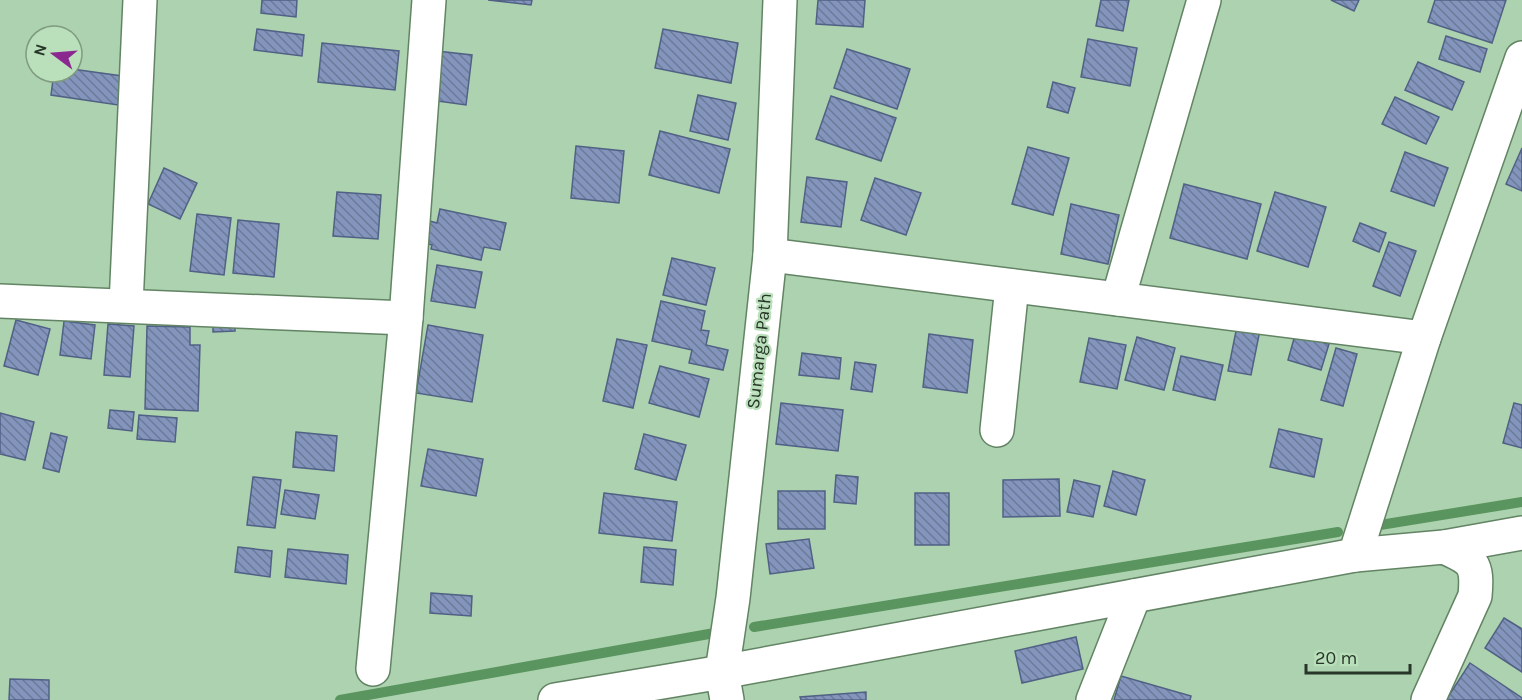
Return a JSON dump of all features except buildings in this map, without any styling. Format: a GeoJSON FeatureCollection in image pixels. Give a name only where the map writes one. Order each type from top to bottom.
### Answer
{"type":"FeatureCollection","features":[{"type":"Feature","properties":{"kind":"street"},"geometry":{"type":"LineString","coordinates":[[126,306],[140,0]]}},
{"type":"Feature","properties":{"kind":"street"},"geometry":{"type":"LineString","coordinates":[[373,669],[406,318],[429,0]]}},
{"type":"Feature","properties":{"kind":"street","name":"Sumarga Path"},"geometry":{"type":"LineString","coordinates":[[724,686],[770,255],[780,0]]}},
{"type":"Feature","properties":{"kind":"street"},"geometry":{"type":"LineString","coordinates":[[1118,299],[1204,0]]}},
{"type":"Feature","properties":{"kind":"street"},"geometry":{"type":"LineString","coordinates":[[1355,555],[1424,338],[1522,58]]}},
{"type":"Feature","properties":{"kind":"street"},"geometry":{"type":"LineString","coordinates":[[770,255],[1424,338]]}},
{"type":"Feature","properties":{"kind":"street"},"geometry":{"type":"LineString","coordinates":[[997,430],[1012,286]]}},
{"type":"Feature","properties":{"kind":"street"},"geometry":{"type":"LineString","coordinates":[[0,301],[406,318]]}},
{"type":"Feature","properties":{"kind":"street"},"geometry":{"type":"LineString","coordinates":[[555,700],[724,686],[1134,596],[1355,555],[1444,546],[1522,533]]}},
{"type":"Feature","properties":{"kind":"street"},"geometry":{"type":"LineString","coordinates":[[1428,700],[1475,596],[1477,578],[1473,564],[1444,546]]}},
{"type":"Feature","properties":{"kind":"street"},"geometry":{"type":"LineString","coordinates":[[1092,700],[1134,596]]}},
{"type":"Feature","properties":{"kind":"waterway"},"geometry":{"type":"LineString","coordinates":[[1380,525],[1522,502]]}},
{"type":"Feature","properties":{"kind":"waterway"},"geometry":{"type":"LineString","coordinates":[[754,627],[1338,532]]}},
{"type":"Feature","properties":{"kind":"waterway"},"geometry":{"type":"LineString","coordinates":[[340,700],[720,632]]}}]}
